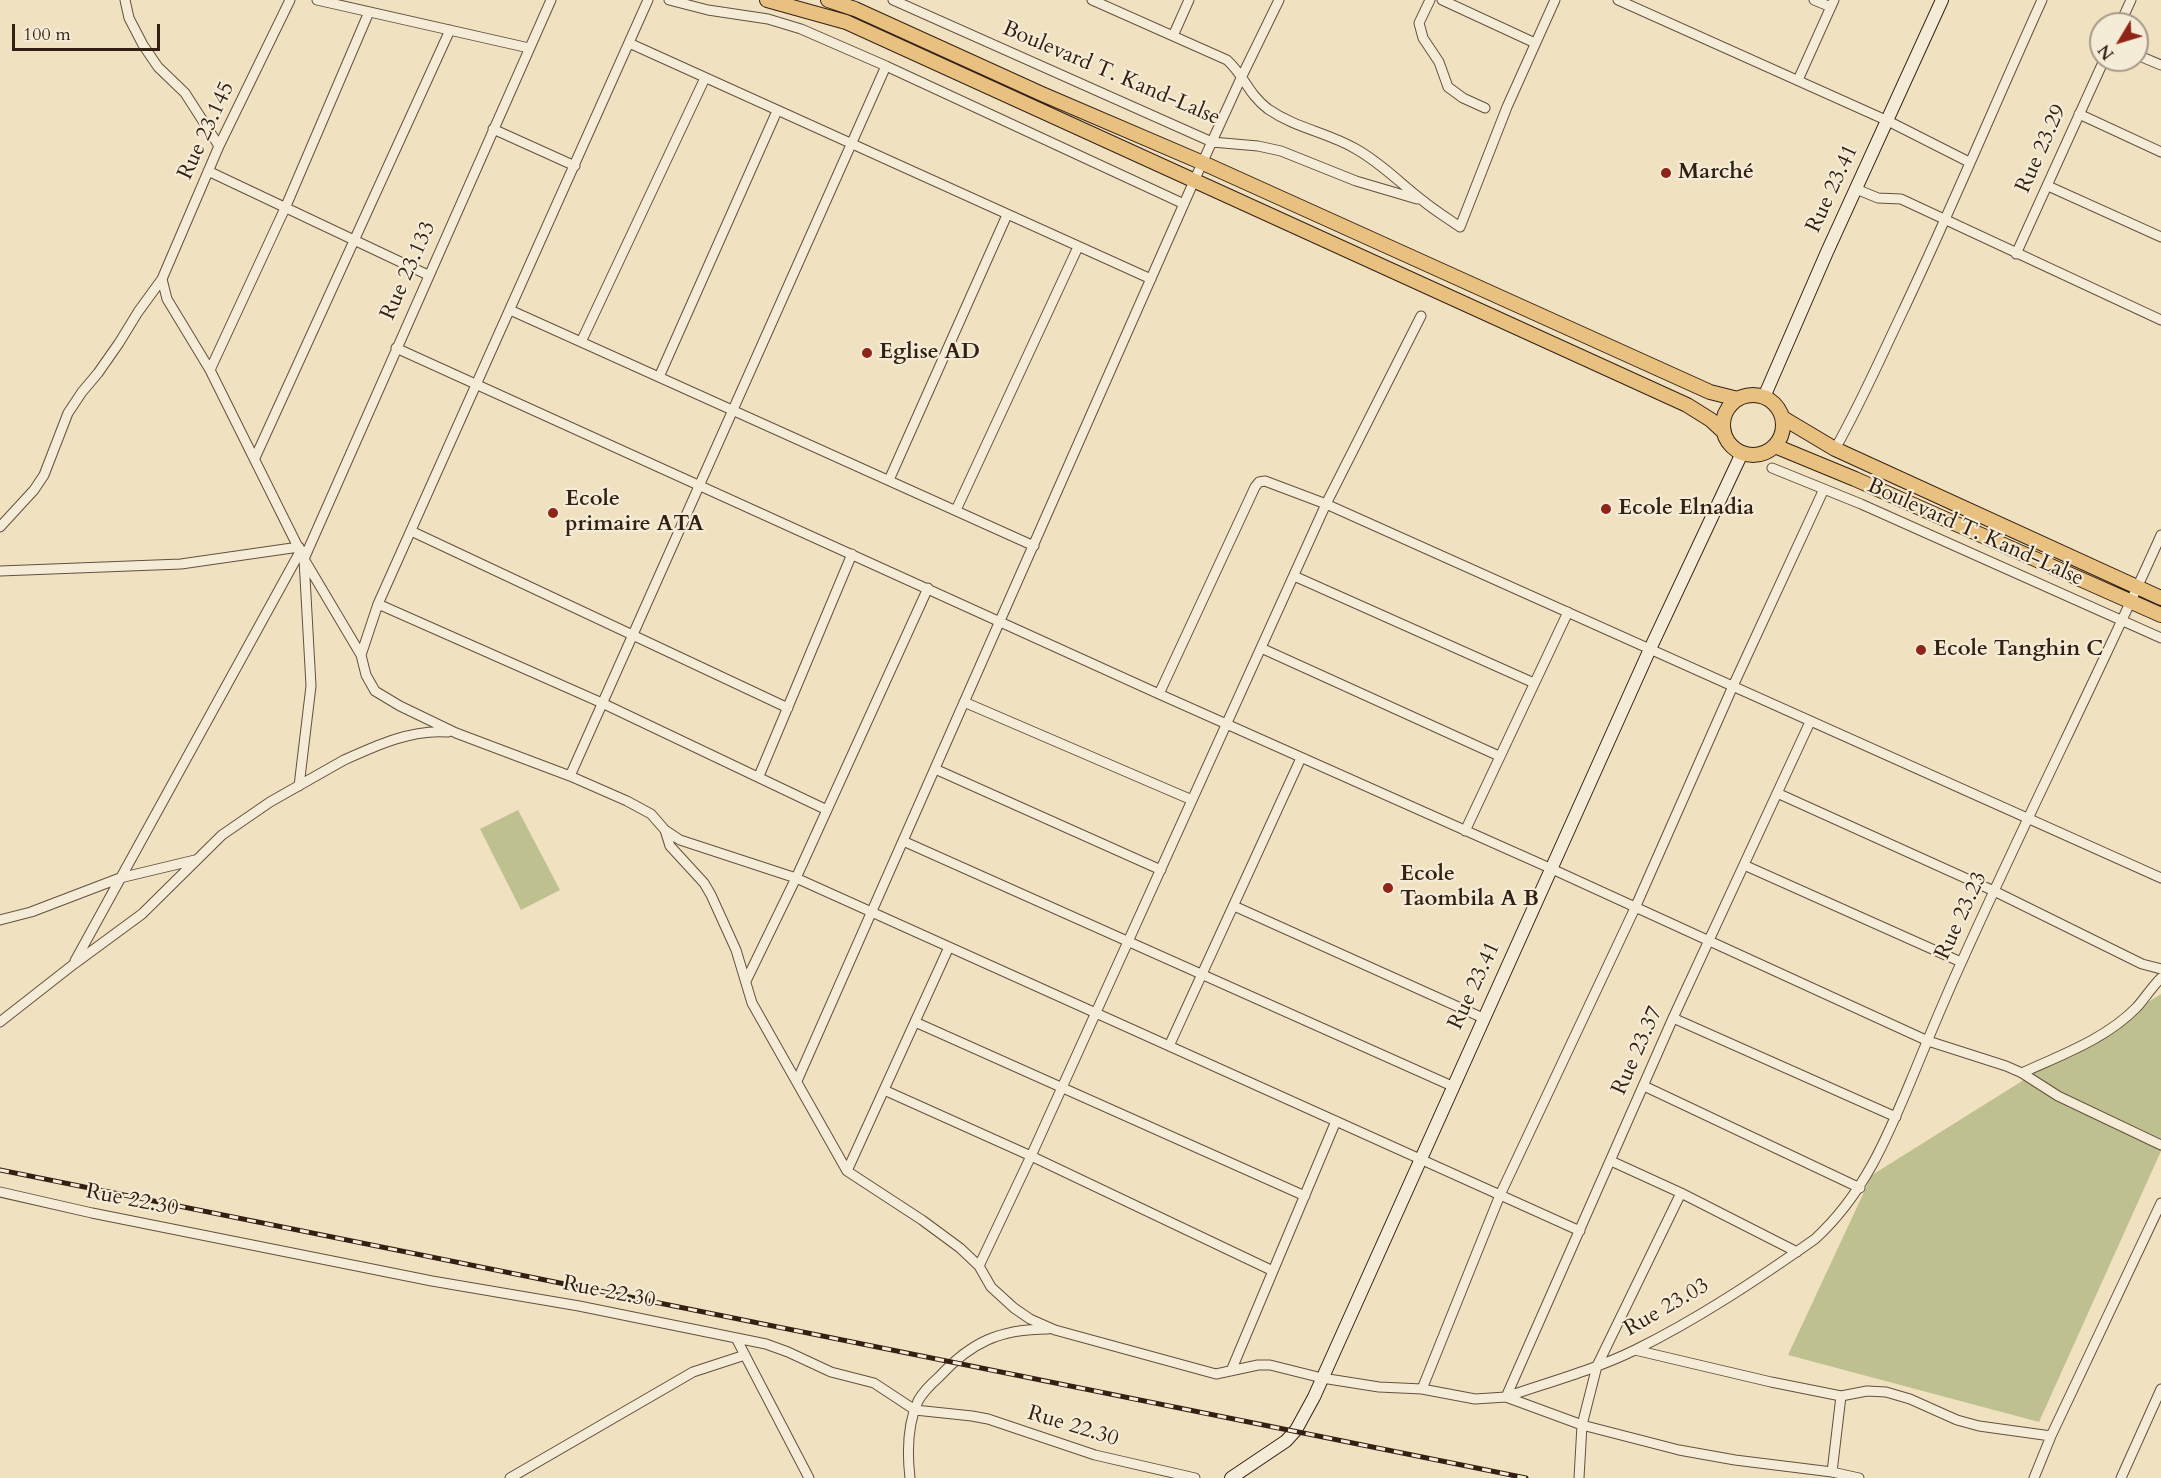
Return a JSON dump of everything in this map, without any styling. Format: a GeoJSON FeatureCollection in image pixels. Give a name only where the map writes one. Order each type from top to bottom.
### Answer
{"type":"FeatureCollection","features":[{"type":"Feature","properties":{"kind":"main road"},"geometry":{"type":"LineString","coordinates":[[767,0],[846,22],[1687,405],[1711,420],[1724,432],[1734,448],[1742,453],[1759,455],[1775,447],[1781,438],[1783,418]]}},
{"type":"Feature","properties":{"kind":"main road"},"geometry":{"type":"LineString","coordinates":[[828,0],[855,9],[1042,94],[1203,163],[1710,392],[1738,399]]}},
{"type":"Feature","properties":{"kind":"main road"},"geometry":{"type":"LineString","coordinates":[[1724,432],[1726,413],[1738,399],[1747,396],[1764,397],[1773,402],[1783,418],[1834,449],[2161,598]]}},
{"type":"Feature","properties":{"kind":"main road"},"geometry":{"type":"LineString","coordinates":[[1775,447],[1866,483],[2161,615]]}},
{"type":"Feature","properties":{"kind":"street"},"geometry":{"type":"LineString","coordinates":[[126,0],[129,18],[142,45],[158,67],[185,93],[219,146]]}},
{"type":"Feature","properties":{"kind":"street","name":"Rue 23.145"},"geometry":{"type":"LineString","coordinates":[[0,527],[34,490],[44,475],[68,413],[114,351],[162,279],[219,146],[290,0]]}},
{"type":"Feature","properties":{"kind":"street"},"geometry":{"type":"LineString","coordinates":[[317,0],[530,48]]}},
{"type":"Feature","properties":{"kind":"street","name":"Rue 23.133"},"geometry":{"type":"LineString","coordinates":[[74,964],[302,552],[429,275],[551,0]]}},
{"type":"Feature","properties":{"kind":"street"},"geometry":{"type":"LineString","coordinates":[[361,655],[378,604],[648,0]]}},
{"type":"Feature","properties":{"kind":"street"},"geometry":{"type":"LineString","coordinates":[[669,0],[708,10],[768,19],[801,29],[1184,204]]}},
{"type":"Feature","properties":{"kind":"street","name":"Boulevard T. Kand-Lalse"},"geometry":{"type":"LineString","coordinates":[[893,0],[914,4],[1212,142],[1258,146],[1281,151],[1356,181],[1422,200]]}},
{"type":"Feature","properties":{"kind":"street"},"geometry":{"type":"LineString","coordinates":[[1092,0],[1227,60],[1235,67],[1249,91],[1268,108],[1299,126],[1342,140],[1360,151],[1460,227],[1535,43],[1555,0]]}},
{"type":"Feature","properties":{"kind":"street"},"geometry":{"type":"LineString","coordinates":[[1173,36],[1189,0]]}},
{"type":"Feature","properties":{"kind":"street"},"geometry":{"type":"LineString","coordinates":[[797,1081],[1194,181],[1279,0]]}},
{"type":"Feature","properties":{"kind":"street"},"geometry":{"type":"LineString","coordinates":[[1430,0],[1419,23],[1423,38],[1439,62],[1445,82],[1464,98],[1485,108]]}},
{"type":"Feature","properties":{"kind":"street"},"geometry":{"type":"LineString","coordinates":[[1442,0],[1462,4],[1535,43]]}},
{"type":"Feature","properties":{"kind":"street"},"geometry":{"type":"LineString","coordinates":[[1618,0],[1888,121],[1969,162]]}},
{"type":"Feature","properties":{"kind":"street"},"geometry":{"type":"LineString","coordinates":[[1798,80],[1832,4],[1814,0]]}},
{"type":"Feature","properties":{"kind":"street","name":"Rue 23.41"},"geometry":{"type":"LineString","coordinates":[[1764,397],[1942,0]]}},
{"type":"Feature","properties":{"kind":"street"},"geometry":{"type":"LineString","coordinates":[[1834,449],[1855,413],[1945,221],[2042,0]]}},
{"type":"Feature","properties":{"kind":"street"},"geometry":{"type":"LineString","coordinates":[[210,370],[285,206],[369,12]]}},
{"type":"Feature","properties":{"kind":"street"},"geometry":{"type":"LineString","coordinates":[[255,458],[450,30]]}},
{"type":"Feature","properties":{"kind":"street"},"geometry":{"type":"LineString","coordinates":[[629,43],[1151,279]]}},
{"type":"Feature","properties":{"kind":"street"},"geometry":{"type":"LineString","coordinates":[[570,776],[886,66]]}},
{"type":"Feature","properties":{"kind":"street","name":"Rue 23.29"},"geometry":{"type":"LineString","coordinates":[[2016,254],[2098,72]]}},
{"type":"Feature","properties":{"kind":"street"},"geometry":{"type":"LineString","coordinates":[[581,342],[705,78]]}},
{"type":"Feature","properties":{"kind":"street"},"geometry":{"type":"LineString","coordinates":[[659,377],[777,111]]}},
{"type":"Feature","properties":{"kind":"street"},"geometry":{"type":"LineString","coordinates":[[2079,114],[2161,152]]}},
{"type":"Feature","properties":{"kind":"street"},"geometry":{"type":"LineString","coordinates":[[493,129],[574,166]]}},
{"type":"Feature","properties":{"kind":"street"},"geometry":{"type":"LineString","coordinates":[[208,171],[429,275]]}},
{"type":"Feature","properties":{"kind":"street"},"geometry":{"type":"LineString","coordinates":[[2048,186],[2161,237]]}},
{"type":"Feature","properties":{"kind":"street"},"geometry":{"type":"LineString","coordinates":[[1856,189],[1878,198],[1901,200],[2161,320]]}},
{"type":"Feature","properties":{"kind":"street"},"geometry":{"type":"LineString","coordinates":[[889,480],[1007,215]]}},
{"type":"Feature","properties":{"kind":"street"},"geometry":{"type":"LineString","coordinates":[[956,510],[1077,247]]}},
{"type":"Feature","properties":{"kind":"street"},"geometry":{"type":"LineString","coordinates":[[162,279],[167,299],[210,370],[302,552],[361,655],[366,675],[375,691],[400,706],[456,733],[570,776],[643,810],[659,821],[665,830],[670,846],[711,895],[744,971],[752,1003],[846,1171],[922,1220],[960,1248],[979,1266],[991,1287],[1014,1308],[1030,1319],[1055,1330],[1216,1374],[1270,1365],[1322,1378],[1379,1387],[1422,1389],[1475,1399],[1506,1397],[1582,1425],[1678,1450],[1832,1472],[1859,1478]]}},
{"type":"Feature","properties":{"kind":"street"},"geometry":{"type":"LineString","coordinates":[[510,310],[1034,546]]}},
{"type":"Feature","properties":{"kind":"street"},"geometry":{"type":"LineString","coordinates":[[979,1266],[1326,504],[1421,316]]}},
{"type":"Feature","properties":{"kind":"street"},"geometry":{"type":"LineString","coordinates":[[396,348],[1928,1041],[2022,1073],[2058,1096],[2161,1145]]}},
{"type":"Feature","properties":{"kind":"street","name":"Rue 23.41"},"geometry":{"type":"LineString","coordinates":[[1231,1478],[1286,1441],[1296,1430],[1322,1378],[1650,649],[1742,453]]}},
{"type":"Feature","properties":{"kind":"street","name":"Boulevard T. Kand-Lalse"},"geometry":{"type":"LineString","coordinates":[[1772,468],[2161,638]]}},
{"type":"Feature","properties":{"kind":"street"},"geometry":{"type":"LineString","coordinates":[[1159,694],[1257,483],[1264,481],[1326,504],[2161,878]]}},
{"type":"Feature","properties":{"kind":"street"},"geometry":{"type":"LineString","coordinates":[[1422,1389],[1500,1195],[1635,908],[1733,686],[1824,489]]}},
{"type":"Feature","properties":{"kind":"street"},"geometry":{"type":"LineString","coordinates":[[411,531],[788,708]]}},
{"type":"Feature","properties":{"kind":"street","name":"Rue 23.23"},"geometry":{"type":"LineString","coordinates":[[1831,1224],[1860,1188],[1880,1154],[1961,962],[2161,535]]}},
{"type":"Feature","properties":{"kind":"street"},"geometry":{"type":"LineString","coordinates":[[0,571],[181,564],[302,552]]}},
{"type":"Feature","properties":{"kind":"street"},"geometry":{"type":"LineString","coordinates":[[299,786],[311,686],[302,552]]}},
{"type":"Feature","properties":{"kind":"street"},"geometry":{"type":"LineString","coordinates":[[759,776],[852,554]]}},
{"type":"Feature","properties":{"kind":"street"},"geometry":{"type":"LineString","coordinates":[[1294,576],[1534,683]]}},
{"type":"Feature","properties":{"kind":"street"},"geometry":{"type":"LineString","coordinates":[[745,982],[796,878],[927,588]]}},
{"type":"Feature","properties":{"kind":"street"},"geometry":{"type":"LineString","coordinates":[[378,604],[759,776],[827,810]]}},
{"type":"Feature","properties":{"kind":"street"},"geometry":{"type":"LineString","coordinates":[[1465,831],[1568,612]]}},
{"type":"Feature","properties":{"kind":"street"},"geometry":{"type":"LineString","coordinates":[[1261,648],[1499,756]]}},
{"type":"Feature","properties":{"kind":"street"},"geometry":{"type":"LineString","coordinates":[[964,702],[1192,800]]}},
{"type":"Feature","properties":{"kind":"street","name":"Rue 23.37"},"geometry":{"type":"LineString","coordinates":[[1506,1397],[1673,1018],[1810,722]]}},
{"type":"Feature","properties":{"kind":"street"},"geometry":{"type":"LineString","coordinates":[[0,1022],[142,914],[195,860],[242,820],[344,760],[383,744],[431,730],[456,733]]}},
{"type":"Feature","properties":{"kind":"street"},"geometry":{"type":"LineString","coordinates":[[1170,1046],[1300,758]]}},
{"type":"Feature","properties":{"kind":"street"},"geometry":{"type":"LineString","coordinates":[[934,769],[1161,870]]}},
{"type":"Feature","properties":{"kind":"street"},"geometry":{"type":"LineString","coordinates":[[1777,793],[1994,891],[2142,964],[2161,969]]}},
{"type":"Feature","properties":{"kind":"street"},"geometry":{"type":"LineString","coordinates":[[665,830],[680,840],[796,878],[872,911],[1580,1231]]}},
{"type":"Feature","properties":{"kind":"street"},"geometry":{"type":"LineString","coordinates":[[903,841],[1452,1086]]}},
{"type":"Feature","properties":{"kind":"street"},"geometry":{"type":"LineString","coordinates":[[0,920],[41,909],[120,878],[195,860]]}},
{"type":"Feature","properties":{"kind":"street"},"geometry":{"type":"LineString","coordinates":[[1744,865],[1961,962]]}},
{"type":"Feature","properties":{"kind":"street"},"geometry":{"type":"LineString","coordinates":[[1234,906],[1483,1018]]}},
{"type":"Feature","properties":{"kind":"street"},"geometry":{"type":"LineString","coordinates":[[846,1171],[949,947]]}},
{"type":"Feature","properties":{"kind":"street"},"geometry":{"type":"LineString","coordinates":[[2022,1073],[2102,1034],[2138,1006],[2161,978]]}},
{"type":"Feature","properties":{"kind":"street"},"geometry":{"type":"LineString","coordinates":[[1673,1018],[1896,1117]]}},
{"type":"Feature","properties":{"kind":"street"},"geometry":{"type":"LineString","coordinates":[[915,1022],[1305,1196]]}},
{"type":"Feature","properties":{"kind":"street"},"geometry":{"type":"LineString","coordinates":[[1644,1086],[1860,1188]]}},
{"type":"Feature","properties":{"kind":"street"},"geometry":{"type":"LineString","coordinates":[[884,1090],[1031,1156],[1274,1271]]}},
{"type":"Feature","properties":{"kind":"street"},"geometry":{"type":"LineString","coordinates":[[1232,1371],[1336,1120]]}},
{"type":"Feature","properties":{"kind":"street"},"geometry":{"type":"LineString","coordinates":[[1611,1161],[1681,1193],[1797,1252]]}},
{"type":"Feature","properties":{"kind":"street","name":"Rue 22.30"},"geometry":{"type":"LineString","coordinates":[[0,1192],[92,1213],[432,1281],[579,1306],[766,1344],[831,1372],[874,1383],[915,1410],[988,1419],[1095,1455],[1195,1478]]}},
{"type":"Feature","properties":{"kind":"street"},"geometry":{"type":"LineString","coordinates":[[1579,1478],[1582,1425],[1598,1366],[1681,1193]]}},
{"type":"Feature","properties":{"kind":"street"},"geometry":{"type":"LineString","coordinates":[[2034,1478],[2051,1436],[2161,1203]]}},
{"type":"Feature","properties":{"kind":"street","name":"Rue 23.03"},"geometry":{"type":"LineString","coordinates":[[1506,1397],[1598,1366],[1635,1350],[1719,1302],[1797,1252],[1831,1224]]}},
{"type":"Feature","properties":{"kind":"street"},"geometry":{"type":"LineString","coordinates":[[910,1478],[908,1452],[910,1428],[919,1400],[926,1390],[967,1350],[1000,1335],[1019,1330],[1055,1330]]}},
{"type":"Feature","properties":{"kind":"street"},"geometry":{"type":"LineString","coordinates":[[736,1338],[809,1478]]}},
{"type":"Feature","properties":{"kind":"street"},"geometry":{"type":"LineString","coordinates":[[1635,1350],[1841,1396],[1867,1391],[1886,1392],[1910,1399],[1957,1420],[1979,1426],[2051,1436]]}},
{"type":"Feature","properties":{"kind":"street"},"geometry":{"type":"LineString","coordinates":[[510,1478],[693,1372],[745,1355]]}},
{"type":"Feature","properties":{"kind":"street"},"geometry":{"type":"LineString","coordinates":[[2121,1478],[2161,1389]]}},
{"type":"Feature","properties":{"kind":"street"},"geometry":{"type":"LineString","coordinates":[[1832,1472],[1841,1396]]}},
{"type":"Feature","properties":{"kind":"green space"},"geometry":{"type":"Polygon","coordinates":[[[518,810],[560,890],[521,910],[480,829],[518,810]]]}},
{"type":"Feature","properties":{"kind":"green space"},"geometry":{"type":"Polygon","coordinates":[[[2161,994],[2161,1151],[2039,1422],[1788,1355],[1872,1175],[2161,994]]]}},
{"type":"Feature","properties":{"kind":"railway"},"geometry":{"type":"LineString","coordinates":[[0,1170],[1526,1478]]}},
{"type":"Feature","properties":{"kind":"place","name":"Marché"},"geometry":{"type":"Point","coordinates":[1666,173]}},
{"type":"Feature","properties":{"kind":"place","name":"Eglise AD"},"geometry":{"type":"Point","coordinates":[867,353]}},
{"type":"Feature","properties":{"kind":"place","name":"Ecole Elnadia"},"geometry":{"type":"Point","coordinates":[1606,509]}},
{"type":"Feature","properties":{"kind":"place","name":"Ecole primaire ATA"},"geometry":{"type":"Point","coordinates":[553,513]}},
{"type":"Feature","properties":{"kind":"place","name":"Ecole Tanghin C"},"geometry":{"type":"Point","coordinates":[1921,650]}},
{"type":"Feature","properties":{"kind":"place","name":"Ecole Taombila A B"},"geometry":{"type":"Point","coordinates":[1388,888]}}]}
